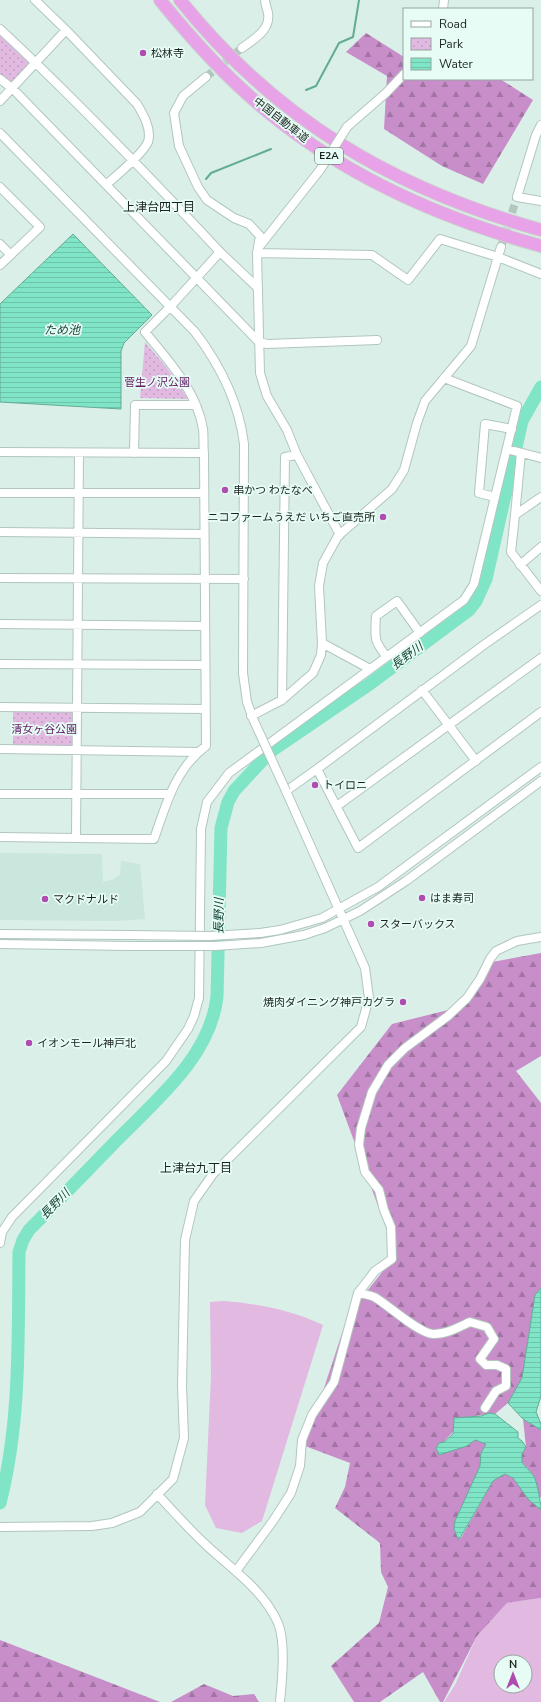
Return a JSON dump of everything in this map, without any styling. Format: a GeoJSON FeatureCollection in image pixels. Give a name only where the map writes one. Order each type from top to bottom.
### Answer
{"type":"FeatureCollection","features":[{"type":"Feature","properties":{"kind":"highway","name":"中国自動車道"},"geometry":{"type":"LineString","coordinates":[[160,0],[203,51],[244,92],[311,144],[347,167],[424,206],[471,224],[541,246]]}},
{"type":"Feature","properties":{"kind":"highway","name":"中国自動車道"},"geometry":{"type":"LineString","coordinates":[[180,0],[196,21],[256,82],[322,133],[392,174],[429,192],[467,207],[541,230]]}},
{"type":"Feature","properties":{"kind":"street"},"geometry":{"type":"LineString","coordinates":[[35,0],[137,104],[144,116],[148,128],[148,142],[134,160],[107,184]]}},
{"type":"Feature","properties":{"kind":"street"},"geometry":{"type":"LineString","coordinates":[[242,48],[263,32],[267,25],[268,14],[265,0]]}},
{"type":"Feature","properties":{"kind":"street"},"geometry":{"type":"LineString","coordinates":[[0,29],[36,62],[134,160],[220,252],[258,288]]}},
{"type":"Feature","properties":{"kind":"street"},"geometry":{"type":"LineString","coordinates":[[0,101],[66,30]]}},
{"type":"Feature","properties":{"kind":"street"},"geometry":{"type":"LineString","coordinates":[[257,251],[320,170],[347,127],[386,93],[403,75]]}},
{"type":"Feature","properties":{"kind":"street"},"geometry":{"type":"LineString","coordinates":[[206,77],[183,96],[174,113],[179,146],[198,187],[207,200],[234,218],[249,224],[260,236],[257,251],[260,373],[267,396],[287,430],[297,455],[340,535]]}},
{"type":"Feature","properties":{"kind":"street"},"geometry":{"type":"LineString","coordinates":[[0,78],[107,184],[259,342],[267,344],[377,340]]}},
{"type":"Feature","properties":{"kind":"street"},"geometry":{"type":"LineString","coordinates":[[541,125],[536,135],[517,197],[541,201]]}},
{"type":"Feature","properties":{"kind":"street"},"geometry":{"type":"LineString","coordinates":[[0,133],[195,332],[209,351],[228,386],[243,434],[245,458],[244,684],[247,702],[252,718],[365,968],[369,998],[361,1027],[213,1174],[194,1201],[185,1240],[182,1386],[184,1438],[173,1479],[140,1512],[112,1523],[92,1526],[0,1527]]}},
{"type":"Feature","properties":{"kind":"street"},"geometry":{"type":"LineString","coordinates":[[0,187],[40,227],[0,265]]}},
{"type":"Feature","properties":{"kind":"street"},"geometry":{"type":"LineString","coordinates":[[257,251],[372,255],[408,280],[440,239],[498,257],[541,274]]}},
{"type":"Feature","properties":{"kind":"street"},"geometry":{"type":"LineString","coordinates":[[0,244],[11,255]]}},
{"type":"Feature","properties":{"kind":"street"},"geometry":{"type":"LineString","coordinates":[[252,718],[282,700],[313,673],[320,655],[322,643],[319,586],[323,563],[340,535],[392,489],[404,470],[417,423],[425,401],[471,346],[501,247]]}},
{"type":"Feature","properties":{"kind":"street"},"geometry":{"type":"LineString","coordinates":[[0,837],[154,839],[168,794],[178,777],[198,752],[206,746],[204,453],[202,428],[196,405],[185,385],[145,332],[220,252]]}},
{"type":"Feature","properties":{"kind":"street"},"geometry":{"type":"LineString","coordinates":[[0,1243],[2,1232],[12,1217],[166,1061],[191,1022],[199,998],[201,829],[207,802],[229,773],[464,600],[474,584],[517,406],[444,378]]}},
{"type":"Feature","properties":{"kind":"street"},"geometry":{"type":"LineString","coordinates":[[134,453],[135,404],[196,405]]}},
{"type":"Feature","properties":{"kind":"street"},"geometry":{"type":"LineString","coordinates":[[495,497],[479,493],[485,424],[512,429]]}},
{"type":"Feature","properties":{"kind":"street"},"geometry":{"type":"LineString","coordinates":[[507,449],[541,458]]}},
{"type":"Feature","properties":{"kind":"street"},"geometry":{"type":"LineString","coordinates":[[0,452],[204,453]]}},
{"type":"Feature","properties":{"kind":"street"},"geometry":{"type":"LineString","coordinates":[[76,838],[79,453]]}},
{"type":"Feature","properties":{"kind":"street"},"geometry":{"type":"LineString","coordinates":[[521,453],[516,515],[511,552],[541,591]]}},
{"type":"Feature","properties":{"kind":"street"},"geometry":{"type":"LineString","coordinates":[[282,700],[285,457],[297,455]]}},
{"type":"Feature","properties":{"kind":"street"},"geometry":{"type":"LineString","coordinates":[[0,493],[204,493]]}},
{"type":"Feature","properties":{"kind":"street"},"geometry":{"type":"LineString","coordinates":[[516,515],[541,497]]}},
{"type":"Feature","properties":{"kind":"street"},"geometry":{"type":"LineString","coordinates":[[0,532],[204,534]]}},
{"type":"Feature","properties":{"kind":"street"},"geometry":{"type":"LineString","coordinates":[[520,565],[541,548]]}},
{"type":"Feature","properties":{"kind":"street"},"geometry":{"type":"LineString","coordinates":[[0,578],[244,579]]}},
{"type":"Feature","properties":{"kind":"street"},"geometry":{"type":"LineString","coordinates":[[387,657],[377,644],[375,636],[376,616],[397,601],[420,633]]}},
{"type":"Feature","properties":{"kind":"street"},"geometry":{"type":"LineString","coordinates":[[286,791],[317,770],[484,644],[541,605]]}},
{"type":"Feature","properties":{"kind":"street"},"geometry":{"type":"LineString","coordinates":[[0,624],[205,626]]}},
{"type":"Feature","properties":{"kind":"street"},"geometry":{"type":"LineString","coordinates":[[322,643],[370,669]]}},
{"type":"Feature","properties":{"kind":"street"},"geometry":{"type":"LineString","coordinates":[[337,806],[541,658]]}},
{"type":"Feature","properties":{"kind":"street"},"geometry":{"type":"LineString","coordinates":[[0,664],[205,665]]}},
{"type":"Feature","properties":{"kind":"street"},"geometry":{"type":"LineString","coordinates":[[422,690],[476,761]]}},
{"type":"Feature","properties":{"kind":"street"},"geometry":{"type":"LineString","coordinates":[[0,707],[205,709]]}},
{"type":"Feature","properties":{"kind":"street"},"geometry":{"type":"LineString","coordinates":[[317,770],[358,848],[541,712]]}},
{"type":"Feature","properties":{"kind":"street"},"geometry":{"type":"LineString","coordinates":[[0,749],[198,752]]}},
{"type":"Feature","properties":{"kind":"street"},"geometry":{"type":"LineString","coordinates":[[0,934],[210,936],[260,933],[322,918],[378,886],[541,767]]}},
{"type":"Feature","properties":{"kind":"street"},"geometry":{"type":"LineString","coordinates":[[0,944],[215,946],[261,943],[304,935],[360,911],[406,881],[541,781]]}},
{"type":"Feature","properties":{"kind":"street"},"geometry":{"type":"LineString","coordinates":[[0,794],[168,794]]}},
{"type":"Feature","properties":{"kind":"street"},"geometry":{"type":"LineString","coordinates":[[236,1571],[273,1521],[291,1493],[300,1466],[302,1440],[312,1415],[334,1382],[358,1293],[375,1271],[392,1259],[391,1227],[384,1210],[379,1190],[365,1172],[359,1145],[361,1128],[372,1092],[388,1065],[405,1048],[448,1016],[467,998],[496,951],[517,941],[541,937]]}},
{"type":"Feature","properties":{"kind":"street"},"geometry":{"type":"LineString","coordinates":[[358,1293],[375,1297],[418,1328],[433,1334],[450,1331],[470,1322],[487,1327],[494,1339],[480,1359],[486,1365],[497,1365],[506,1369],[506,1386],[496,1391],[485,1408]]}},
{"type":"Feature","properties":{"kind":"street"},"geometry":{"type":"LineString","coordinates":[[157,1494],[204,1543],[256,1590],[278,1623],[282,1639],[282,1685],[280,1702]]}},
{"type":"Feature","properties":{"kind":"shaded area"},"geometry":{"type":"Polygon","coordinates":[[[0,853],[102,854],[103,882],[114,879],[120,874],[121,861],[140,864],[145,919],[117,921],[0,920],[0,853]]]}},
{"type":"Feature","properties":{"kind":"green space"},"geometry":{"type":"Polygon","coordinates":[[[366,33],[403,56],[403,80],[502,80],[533,100],[483,184],[442,166],[384,129],[387,76],[346,52],[366,33]]]}},
{"type":"Feature","properties":{"kind":"green space"},"geometry":{"type":"Polygon","coordinates":[[[0,35],[31,64],[12,83],[0,75],[0,35]]]}},
{"type":"Feature","properties":{"kind":"green space","name":"菅生ノ沢公園"},"geometry":{"type":"Polygon","coordinates":[[[145,342],[167,368],[188,399],[140,398],[145,342]]]}},
{"type":"Feature","properties":{"kind":"green space","name":"清女ヶ谷公園"},"geometry":{"type":"Polygon","coordinates":[[[13,710],[76,711],[75,748],[13,747],[13,710]]]}},
{"type":"Feature","properties":{"kind":"green space"},"geometry":{"type":"Polygon","coordinates":[[[541,953],[541,1056],[516,1071],[541,1103],[541,1288],[535,1295],[522,1378],[508,1403],[495,1414],[470,1417],[436,1450],[467,1446],[475,1440],[486,1444],[481,1453],[480,1466],[455,1521],[458,1539],[461,1538],[493,1481],[505,1474],[513,1478],[528,1499],[541,1510],[541,1598],[507,1603],[477,1636],[443,1702],[440,1702],[423,1672],[380,1702],[354,1702],[331,1666],[379,1623],[388,1587],[381,1572],[380,1543],[335,1508],[345,1487],[350,1463],[305,1446],[348,1315],[383,1271],[391,1241],[337,1095],[392,1024],[460,1007],[492,962],[541,953]]]}},
{"type":"Feature","properties":{"kind":"green space"},"geometry":{"type":"Polygon","coordinates":[[[224,1301],[275,1308],[299,1315],[323,1325],[262,1521],[242,1533],[216,1528],[205,1505],[211,1376],[210,1302],[224,1301]]]}},
{"type":"Feature","properties":{"kind":"green space"},"geometry":{"type":"Polygon","coordinates":[[[523,1419],[541,1430],[541,1498],[537,1492],[534,1476],[522,1462],[522,1454],[526,1447],[523,1419]]]}},
{"type":"Feature","properties":{"kind":"green space"},"geometry":{"type":"Polygon","coordinates":[[[541,1598],[541,1702],[444,1702],[455,1685],[477,1636],[507,1603],[541,1598]]]}},
{"type":"Feature","properties":{"kind":"green space"},"geometry":{"type":"Polygon","coordinates":[[[0,1640],[160,1702],[0,1702],[0,1640]]]}},
{"type":"Feature","properties":{"kind":"green space"},"geometry":{"type":"Polygon","coordinates":[[[204,1684],[233,1696],[254,1694],[259,1702],[171,1702],[204,1684]]]}},
{"type":"Feature","properties":{"kind":"water","name":"ため池"},"geometry":{"type":"Polygon","coordinates":[[[73,234],[152,315],[124,343],[121,351],[121,409],[0,402],[0,304],[73,234]]]}},
{"type":"Feature","properties":{"kind":"water"},"geometry":{"type":"Polygon","coordinates":[[[541,1288],[541,1396],[536,1412],[541,1424],[541,1430],[523,1419],[508,1403],[522,1378],[535,1295],[541,1288]]]}},
{"type":"Feature","properties":{"kind":"water"},"geometry":{"type":"Polygon","coordinates":[[[489,1413],[495,1414],[518,1432],[518,1438],[526,1447],[522,1454],[522,1462],[533,1475],[536,1482],[541,1510],[528,1499],[513,1478],[505,1474],[493,1481],[458,1539],[454,1529],[455,1521],[480,1466],[481,1453],[486,1444],[475,1440],[467,1446],[439,1455],[436,1448],[439,1443],[444,1442],[453,1434],[454,1418],[481,1416],[489,1413]]]}},
{"type":"Feature","properties":{"kind":"waterway"},"geometry":{"type":"LineString","coordinates":[[306,90],[316,86],[339,43],[353,37],[359,0]]}},
{"type":"Feature","properties":{"kind":"waterway"},"geometry":{"type":"LineString","coordinates":[[206,179],[211,173],[271,149]]}},
{"type":"Feature","properties":{"kind":"waterway","name":"長野川"},"geometry":{"type":"LineString","coordinates":[[0,1503],[7,1472],[15,1410],[18,1347],[19,1252],[23,1240],[29,1230],[164,1093],[193,1058],[204,1039],[212,1019],[217,997],[221,828],[228,802],[234,791],[271,751],[371,683],[469,610],[476,601],[486,579],[522,421],[541,387]]}},
{"type":"Feature","properties":{"kind":"tunnel"},"geometry":{"type":"LineString","coordinates":[[206,77],[242,48]]}},
{"type":"Feature","properties":{"kind":"tunnel"},"geometry":{"type":"LineString","coordinates":[[501,247],[517,197]]}},
{"type":"Feature","properties":{"kind":"place","name":"松林寺"},"geometry":{"type":"Point","coordinates":[143,53]}},
{"type":"Feature","properties":{"kind":"place","name":"串かつ わたなべ"},"geometry":{"type":"Point","coordinates":[225,490]}},
{"type":"Feature","properties":{"kind":"place","name":"ニコファームうえだ いちご直売所"},"geometry":{"type":"Point","coordinates":[383,517]}},
{"type":"Feature","properties":{"kind":"place","name":"トイロニ"},"geometry":{"type":"Point","coordinates":[315,785]}},
{"type":"Feature","properties":{"kind":"place","name":"はま寿司"},"geometry":{"type":"Point","coordinates":[422,898]}},
{"type":"Feature","properties":{"kind":"place","name":"マクドナルド"},"geometry":{"type":"Point","coordinates":[45,899]}},
{"type":"Feature","properties":{"kind":"place","name":"スターバックス"},"geometry":{"type":"Point","coordinates":[371,924]}},
{"type":"Feature","properties":{"kind":"place","name":"焼肉ダイニング神戸カグラ"},"geometry":{"type":"Point","coordinates":[403,1002]}},
{"type":"Feature","properties":{"kind":"place","name":"イオンモール神戸北"},"geometry":{"type":"Point","coordinates":[29,1043]}},
{"type":"Feature","properties":{"kind":"district","name":"上津台四丁目"},"geometry":{"type":"Point","coordinates":[159,207]}},
{"type":"Feature","properties":{"kind":"district","name":"上津台九丁目"},"geometry":{"type":"Point","coordinates":[196,1168]}}]}
